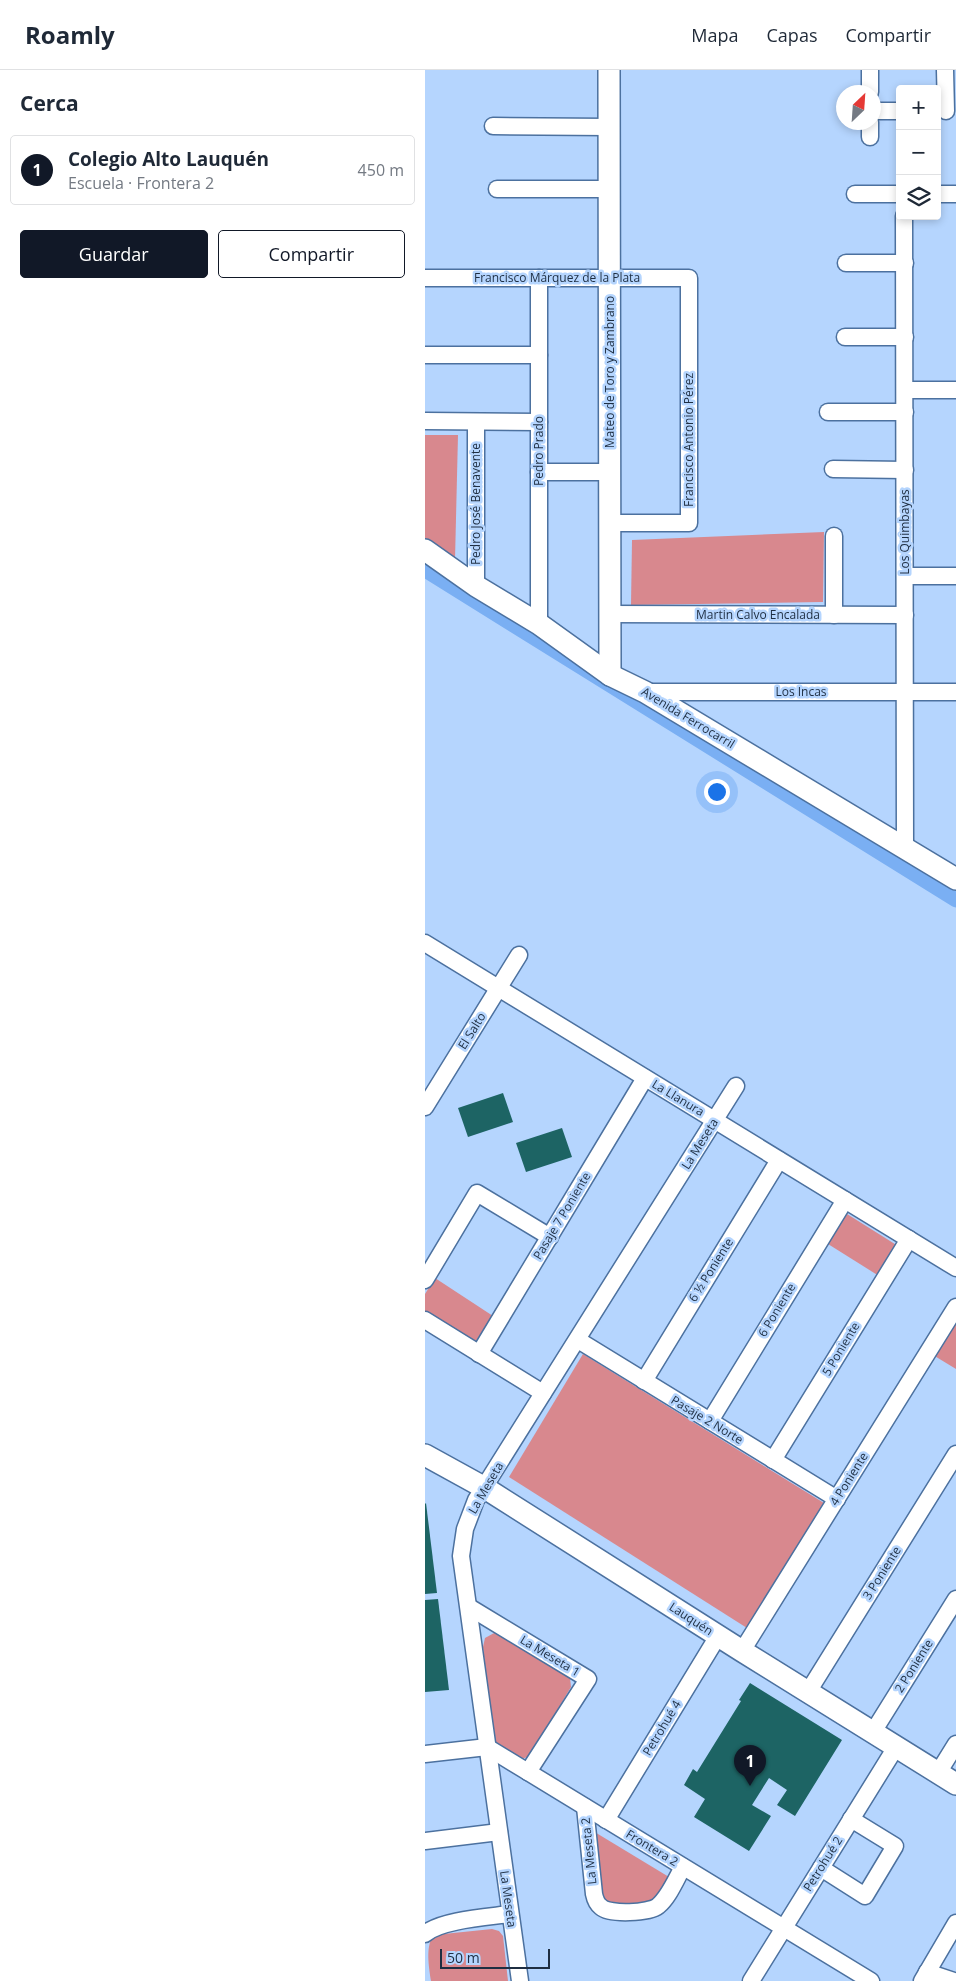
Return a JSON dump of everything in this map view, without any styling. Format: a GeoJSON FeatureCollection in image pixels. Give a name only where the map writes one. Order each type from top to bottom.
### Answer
{"type":"FeatureCollection","features":[{"type":"Feature","properties":{"kind":"street","name":"Mateo de Toro y Zambrano"},"geometry":{"type":"LineString","coordinates":[[609,70],[610,675]]}},
{"type":"Feature","properties":{"kind":"street"},"geometry":{"type":"LineString","coordinates":[[869,70],[870,85]]}},
{"type":"Feature","properties":{"kind":"street"},"geometry":{"type":"LineString","coordinates":[[945,70],[946,111]]}},
{"type":"Feature","properties":{"kind":"street"},"geometry":{"type":"LineString","coordinates":[[881,111],[896,111]]}},
{"type":"Feature","properties":{"kind":"street"},"geometry":{"type":"LineString","coordinates":[[493,126],[609,127]]}},
{"type":"Feature","properties":{"kind":"street"},"geometry":{"type":"LineString","coordinates":[[497,189],[609,189]]}},
{"type":"Feature","properties":{"kind":"street"},"geometry":{"type":"LineString","coordinates":[[855,194],[896,194]]}},
{"type":"Feature","properties":{"kind":"street"},"geometry":{"type":"LineString","coordinates":[[941,194],[956,194]]}},
{"type":"Feature","properties":{"kind":"street","name":"Los Quimbayas"},"geometry":{"type":"LineString","coordinates":[[904,220],[905,848]]}},
{"type":"Feature","properties":{"kind":"street"},"geometry":{"type":"LineString","coordinates":[[846,263],[905,263]]}},
{"type":"Feature","properties":{"kind":"street","name":"Francisco Márquez de la Plata"},"geometry":{"type":"LineString","coordinates":[[425,278],[689,278]]}},
{"type":"Feature","properties":{"kind":"street","name":"Pedro Prado"},"geometry":{"type":"LineString","coordinates":[[539,278],[539,624]]}},
{"type":"Feature","properties":{"kind":"street","name":"Francisco Antonio Pérez"},"geometry":{"type":"LineString","coordinates":[[610,523],[689,523],[689,278]]}},
{"type":"Feature","properties":{"kind":"street"},"geometry":{"type":"LineString","coordinates":[[845,337],[905,337]]}},
{"type":"Feature","properties":{"kind":"street"},"geometry":{"type":"LineString","coordinates":[[425,354],[539,355]]}},
{"type":"Feature","properties":{"kind":"street"},"geometry":{"type":"LineString","coordinates":[[905,390],[956,390]]}},
{"type":"Feature","properties":{"kind":"street"},"geometry":{"type":"LineString","coordinates":[[828,412],[905,412]]}},
{"type":"Feature","properties":{"kind":"street"},"geometry":{"type":"LineString","coordinates":[[425,421],[539,422]]}},
{"type":"Feature","properties":{"kind":"street","name":"Pedro José Benavente"},"geometry":{"type":"LineString","coordinates":[[475,422],[476,586]]}},
{"type":"Feature","properties":{"kind":"street"},"geometry":{"type":"LineString","coordinates":[[833,469],[905,470]]}},
{"type":"Feature","properties":{"kind":"street"},"geometry":{"type":"LineString","coordinates":[[539,472],[610,472]]}},
{"type":"Feature","properties":{"kind":"street"},"geometry":{"type":"LineString","coordinates":[[834,536],[834,615]]}},
{"type":"Feature","properties":{"kind":"street","name":"Avenida Ferrocarril"},"geometry":{"type":"LineString","coordinates":[[425,550],[476,586],[539,624],[610,675],[645,692],[956,879]]}},
{"type":"Feature","properties":{"kind":"street"},"geometry":{"type":"LineString","coordinates":[[905,576],[956,576]]}},
{"type":"Feature","properties":{"kind":"street","name":"Martin Calvo Encalada"},"geometry":{"type":"LineString","coordinates":[[610,614],[905,615]]}},
{"type":"Feature","properties":{"kind":"street","name":"Los Incas"},"geometry":{"type":"LineString","coordinates":[[645,692],[956,692]]}},
{"type":"Feature","properties":{"kind":"street","name":"La Llanura"},"geometry":{"type":"LineString","coordinates":[[425,943],[956,1268]]}},
{"type":"Feature","properties":{"kind":"street","name":"El Salto"},"geometry":{"type":"LineString","coordinates":[[425,1107],[519,955]]}},
{"type":"Feature","properties":{"kind":"street","name":"Pasaje 7 Poniente"},"geometry":{"type":"LineString","coordinates":[[479,1354],[645,1078]]}},
{"type":"Feature","properties":{"kind":"street","name":"La Meseta"},"geometry":{"type":"LineString","coordinates":[[520,1981],[461,1556],[462,1542],[470,1514],[485,1488],[736,1086]]}},
{"type":"Feature","properties":{"kind":"street","name":"6 ½ Poniente"},"geometry":{"type":"LineString","coordinates":[[644,1381],[779,1160]]}},
{"type":"Feature","properties":{"kind":"street"},"geometry":{"type":"LineString","coordinates":[[425,1280],[477,1193],[550,1237]]}},
{"type":"Feature","properties":{"kind":"street","name":"6 Poniente"},"geometry":{"type":"LineString","coordinates":[[710,1421],[845,1200]]}},
{"type":"Feature","properties":{"kind":"street","name":"5 Poniente"},"geometry":{"type":"LineString","coordinates":[[773,1460],[909,1239]]}},
{"type":"Feature","properties":{"kind":"street","name":"4 Poniente"},"geometry":{"type":"LineString","coordinates":[[743,1651],[956,1306]]}},
{"type":"Feature","properties":{"kind":"street"},"geometry":{"type":"LineString","coordinates":[[425,1320],[543,1394]]}},
{"type":"Feature","properties":{"kind":"street","name":"Pasaje 2 Norte"},"geometry":{"type":"LineString","coordinates":[[578,1340],[837,1499]]}},
{"type":"Feature","properties":{"kind":"street","name":"3 Poniente"},"geometry":{"type":"LineString","coordinates":[[808,1692],[956,1454]]}},
{"type":"Feature","properties":{"kind":"street","name":"Lauquén"},"geometry":{"type":"LineString","coordinates":[[425,1455],[485,1488],[947,1778]]}},
{"type":"Feature","properties":{"kind":"street","name":"2 Poniente"},"geometry":{"type":"LineString","coordinates":[[873,1732],[956,1599]]}},
{"type":"Feature","properties":{"kind":"street","name":"La Meseta 1"},"geometry":{"type":"LineString","coordinates":[[469,1607],[588,1679],[528,1772]]}},
{"type":"Feature","properties":{"kind":"street","name":"Petrohué 4"},"geometry":{"type":"LineString","coordinates":[[606,1820],[718,1636]]}},
{"type":"Feature","properties":{"kind":"street"},"geometry":{"type":"LineString","coordinates":[[947,1778],[956,1744]]}},
{"type":"Feature","properties":{"kind":"street"},"geometry":{"type":"LineString","coordinates":[[425,1754],[487,1747]]}},
{"type":"Feature","properties":{"kind":"street","name":"Frontera 2"},"geometry":{"type":"LineString","coordinates":[[487,1747],[871,1981]]}},
{"type":"Feature","properties":{"kind":"street","name":"Petrohué 2"},"geometry":{"type":"LineString","coordinates":[[751,1981],[896,1747]]}},
{"type":"Feature","properties":{"kind":"street","name":"La Meseta 2"},"geometry":{"type":"LineString","coordinates":[[585,1807],[594,1894],[597,1903],[602,1908],[617,1912],[654,1908],[664,1900],[683,1866]]}},
{"type":"Feature","properties":{"kind":"street"},"geometry":{"type":"LineString","coordinates":[[821,1868],[865,1896],[895,1846],[851,1819]]}},
{"type":"Feature","properties":{"kind":"street"},"geometry":{"type":"LineString","coordinates":[[425,1841],[499,1832]]}},
{"type":"Feature","properties":{"kind":"street"},"geometry":{"type":"LineString","coordinates":[[425,1934],[434,1927],[446,1924],[511,1914]]}},
{"type":"Feature","properties":{"kind":"street"},"geometry":{"type":"LineString","coordinates":[[954,1981],[924,1976],[956,1923]]}},
{"type":"Feature","properties":{"kind":"shaded area"},"geometry":{"type":"Polygon","coordinates":[[[425,435],[458,435],[455,560],[425,542],[425,435]]]}},
{"type":"Feature","properties":{"kind":"shaded area"},"geometry":{"type":"Polygon","coordinates":[[[824,532],[823,602],[631,605],[632,540],[824,532]]]}},
{"type":"Feature","properties":{"kind":"shaded area"},"geometry":{"type":"Polygon","coordinates":[[[847,1214],[898,1246],[879,1276],[828,1244],[847,1214]]]}},
{"type":"Feature","properties":{"kind":"shaded area"},"geometry":{"type":"Polygon","coordinates":[[[435,1278],[493,1316],[473,1345],[425,1314],[425,1294],[435,1278]]]}},
{"type":"Feature","properties":{"kind":"shaded area"},"geometry":{"type":"Polygon","coordinates":[[[956,1315],[956,1369],[933,1355],[956,1315]]]}},
{"type":"Feature","properties":{"kind":"shaded area"},"geometry":{"type":"Polygon","coordinates":[[[583,1354],[824,1503],[747,1628],[509,1477],[583,1354]]]}},
{"type":"Feature","properties":{"kind":"shaded area"},"geometry":{"type":"Polygon","coordinates":[[[496,1632],[567,1674],[570,1678],[571,1687],[530,1756],[519,1760],[497,1748],[493,1739],[483,1647],[485,1638],[496,1632]]]}},
{"type":"Feature","properties":{"kind":"shaded area"},"geometry":{"type":"Polygon","coordinates":[[[593,1831],[669,1877],[654,1903],[613,1908],[602,1902],[593,1831]]]}},
{"type":"Feature","properties":{"kind":"shaded area"},"geometry":{"type":"Polygon","coordinates":[[[492,1929],[499,1931],[503,1936],[508,1981],[431,1981],[429,1944],[434,1935],[492,1929]]]}},
{"type":"Feature","properties":{"kind":"building"},"geometry":{"type":"Polygon","coordinates":[[[503,1093],[513,1122],[468,1137],[458,1108],[503,1093]]]}},
{"type":"Feature","properties":{"kind":"building"},"geometry":{"type":"Polygon","coordinates":[[[562,1128],[572,1157],[526,1172],[516,1143],[562,1128]]]}},
{"type":"Feature","properties":{"kind":"building"},"geometry":{"type":"Polygon","coordinates":[[[425,1504],[437,1593],[425,1594],[425,1504]]]}},
{"type":"Feature","properties":{"kind":"building"},"geometry":{"type":"Polygon","coordinates":[[[438,1599],[449,1690],[425,1692],[425,1600],[438,1599]]]}},
{"type":"Feature","properties":{"kind":"building"},"geometry":{"type":"Polygon","coordinates":[[[750,1683],[842,1740],[795,1816],[777,1805],[787,1790],[769,1778],[752,1805],[771,1816],[749,1851],[694,1817],[705,1799],[684,1785],[693,1769],[697,1772],[750,1683]]]}},
{"type":"Feature","properties":{"kind":"waterway"},"geometry":{"type":"LineString","coordinates":[[425,570],[956,900]]}},
{"type":"Feature","properties":{"kind":"place","name":"Colegio Alto Lauquén"},"geometry":{"type":"Point","coordinates":[750,1786]}}]}
